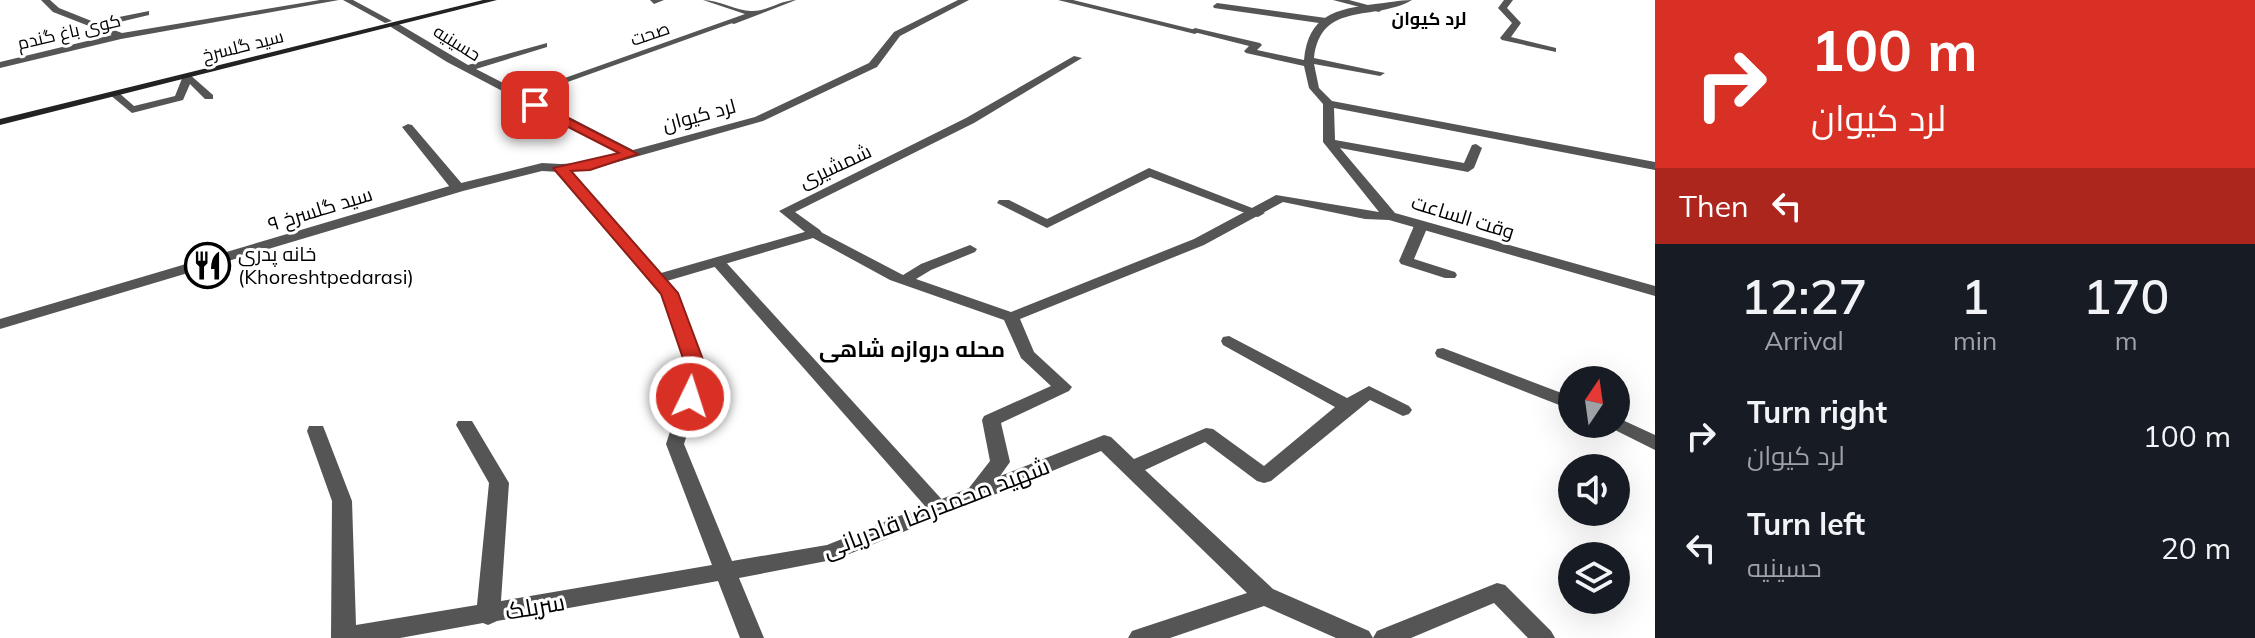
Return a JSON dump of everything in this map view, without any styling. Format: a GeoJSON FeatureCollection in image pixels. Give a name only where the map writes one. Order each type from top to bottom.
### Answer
{"type":"FeatureCollection","features":[{"type":"Feature","properties":{"kind":"main road","name":"سید گلسرخ"},"geometry":{"type":"LineString","coordinates":[[391,23],[474,0]]}},
{"type":"Feature","properties":{"kind":"main road","name":"سید گلسرخ"},"geometry":{"type":"LineString","coordinates":[[0,122],[493,0]]}},
{"type":"Feature","properties":{"kind":"main road","name":"سید گلسرخ"},"geometry":{"type":"LineString","coordinates":[[0,116],[112,92]]}},
{"type":"Feature","properties":{"kind":"street"},"geometry":{"type":"LineString","coordinates":[[45,0],[56,10],[121,36]]}},
{"type":"Feature","properties":{"kind":"street","name":"کوی باغ گندم"},"geometry":{"type":"LineString","coordinates":[[0,65],[121,36],[335,0]]}},
{"type":"Feature","properties":{"kind":"street","name":"حسینیه"},"geometry":{"type":"LineString","coordinates":[[347,0],[467,69],[631,154]]}},
{"type":"Feature","properties":{"kind":"street"},"geometry":{"type":"LineString","coordinates":[[707,0],[753,14]]}},
{"type":"Feature","properties":{"kind":"street","name":"صحت"},"geometry":{"type":"LineString","coordinates":[[519,96],[792,0]]}},
{"type":"Feature","properties":{"kind":"street","name":"لرد کیوان"},"geometry":{"type":"LineString","coordinates":[[560,168],[585,167],[759,119],[873,65],[897,34],[965,0]]}},
{"type":"Feature","properties":{"kind":"street"},"geometry":{"type":"LineString","coordinates":[[1062,0],[1257,45],[1249,51],[1380,73]]}},
{"type":"Feature","properties":{"kind":"street"},"geometry":{"type":"LineString","coordinates":[[1337,0],[1379,9]]}},
{"type":"Feature","properties":{"kind":"street"},"geometry":{"type":"LineString","coordinates":[[1408,0],[1379,9],[1336,14],[1326,21],[1310,42],[1310,62],[1313,88],[1328,104],[1480,141],[1655,166]]}},
{"type":"Feature","properties":{"kind":"street"},"geometry":{"type":"LineString","coordinates":[[1509,0],[1502,8],[1517,23],[1505,38],[1553,50]]}},
{"type":"Feature","properties":{"kind":"street"},"geometry":{"type":"LineString","coordinates":[[1217,6],[1326,21]]}},
{"type":"Feature","properties":{"kind":"street"},"geometry":{"type":"LineString","coordinates":[[94,25],[146,13]]}},
{"type":"Feature","properties":{"kind":"street"},"geometry":{"type":"LineString","coordinates":[[467,69],[544,45]]}},
{"type":"Feature","properties":{"kind":"street","name":"شمشیری"},"geometry":{"type":"LineString","coordinates":[[1011,317],[905,280],[815,233],[786,211],[923,146],[1018,96],[1077,58]]}},
{"type":"Feature","properties":{"kind":"street"},"geometry":{"type":"LineString","coordinates":[[112,92],[132,110],[179,98],[186,74],[209,97]]}},
{"type":"Feature","properties":{"kind":"street"},"geometry":{"type":"LineString","coordinates":[[1328,104],[1329,142],[1468,168],[1480,141]]}},
{"type":"Feature","properties":{"kind":"street"},"geometry":{"type":"LineString","coordinates":[[408,127],[458,188]]}},
{"type":"Feature","properties":{"kind":"street","name":"وقت الساعت"},"geometry":{"type":"LineString","coordinates":[[1329,142],[1390,216],[1655,291]]}},
{"type":"Feature","properties":{"kind":"street","name":"سید گلسرخ ۹"},"geometry":{"type":"LineString","coordinates":[[0,324],[458,188],[542,167],[560,168]]}},
{"type":"Feature","properties":{"kind":"street"},"geometry":{"type":"LineString","coordinates":[[560,168],[670,293],[698,373],[675,444],[752,638]]}},
{"type":"Feature","properties":{"kind":"street"},"geometry":{"type":"LineString","coordinates":[[1004,203],[1047,224],[1149,172],[1258,213]]}},
{"type":"Feature","properties":{"kind":"street"},"geometry":{"type":"LineString","coordinates":[[976,494],[1000,462],[991,420],[1063,387],[1027,354],[1011,317],[1199,242],[1281,198],[1365,215],[1390,216]]}},
{"type":"Feature","properties":{"kind":"street"},"geometry":{"type":"LineString","coordinates":[[1421,226],[1406,261],[1450,275]]}},
{"type":"Feature","properties":{"kind":"street"},"geometry":{"type":"LineString","coordinates":[[657,279],[815,233]]}},
{"type":"Feature","properties":{"kind":"street"},"geometry":{"type":"LineString","coordinates":[[905,280],[926,267],[970,249]]}},
{"type":"Feature","properties":{"kind":"street"},"geometry":{"type":"LineString","coordinates":[[718,262],[939,509]]}},
{"type":"Feature","properties":{"kind":"street"},"geometry":{"type":"LineString","coordinates":[[1229,341],[1348,406]]}},
{"type":"Feature","properties":{"kind":"street"},"geometry":{"type":"LineString","coordinates":[[1443,353],[1558,398]]}},
{"type":"Feature","properties":{"kind":"street"},"geometry":{"type":"LineString","coordinates":[[1361,638],[1265,596],[1132,468],[1206,434],[1264,476],[1369,392],[1403,410]]}},
{"type":"Feature","properties":{"kind":"street"},"geometry":{"type":"LineString","coordinates":[[465,425],[499,483],[488,615]]}},
{"type":"Feature","properties":{"kind":"street"},"geometry":{"type":"LineString","coordinates":[[1630,430],[1655,443]]}},
{"type":"Feature","properties":{"kind":"street"},"geometry":{"type":"LineString","coordinates":[[316,431],[342,501],[344,638]]}},
{"type":"Feature","properties":{"kind":"street","name":"شهید محمدرضا قادریانی"},"geometry":{"type":"LineString","coordinates":[[727,574],[829,553],[1104,442],[1132,468]]}},
{"type":"Feature","properties":{"kind":"street","name":"سریلک"},"geometry":{"type":"LineString","coordinates":[[344,638],[727,574]]}},
{"type":"Feature","properties":{"kind":"street"},"geometry":{"type":"LineString","coordinates":[[1385,638],[1497,592],[1543,638]]}},
{"type":"Feature","properties":{"kind":"street"},"geometry":{"type":"LineString","coordinates":[[1140,638],[1265,596]]}},
{"type":"Feature","properties":{"kind":"place","name":"خانه پدری (Khoreshtpedarasi)"},"geometry":{"type":"Point","coordinates":[207,265]}},
{"type":"Feature","properties":{"kind":"district","name":"لرد کیوان"},"geometry":{"type":"Point","coordinates":[1429,19]}},
{"type":"Feature","properties":{"kind":"district","name":"محله دروازه شاهی"},"geometry":{"type":"Point","coordinates":[912,349]}},
{"type":"Feature","properties":{"kind":"route"},"geometry":{"type":"LineString","coordinates":[[535,105],[631,154],[585,167],[560,168],[670,293],[698,373],[690,397]]}}]}
